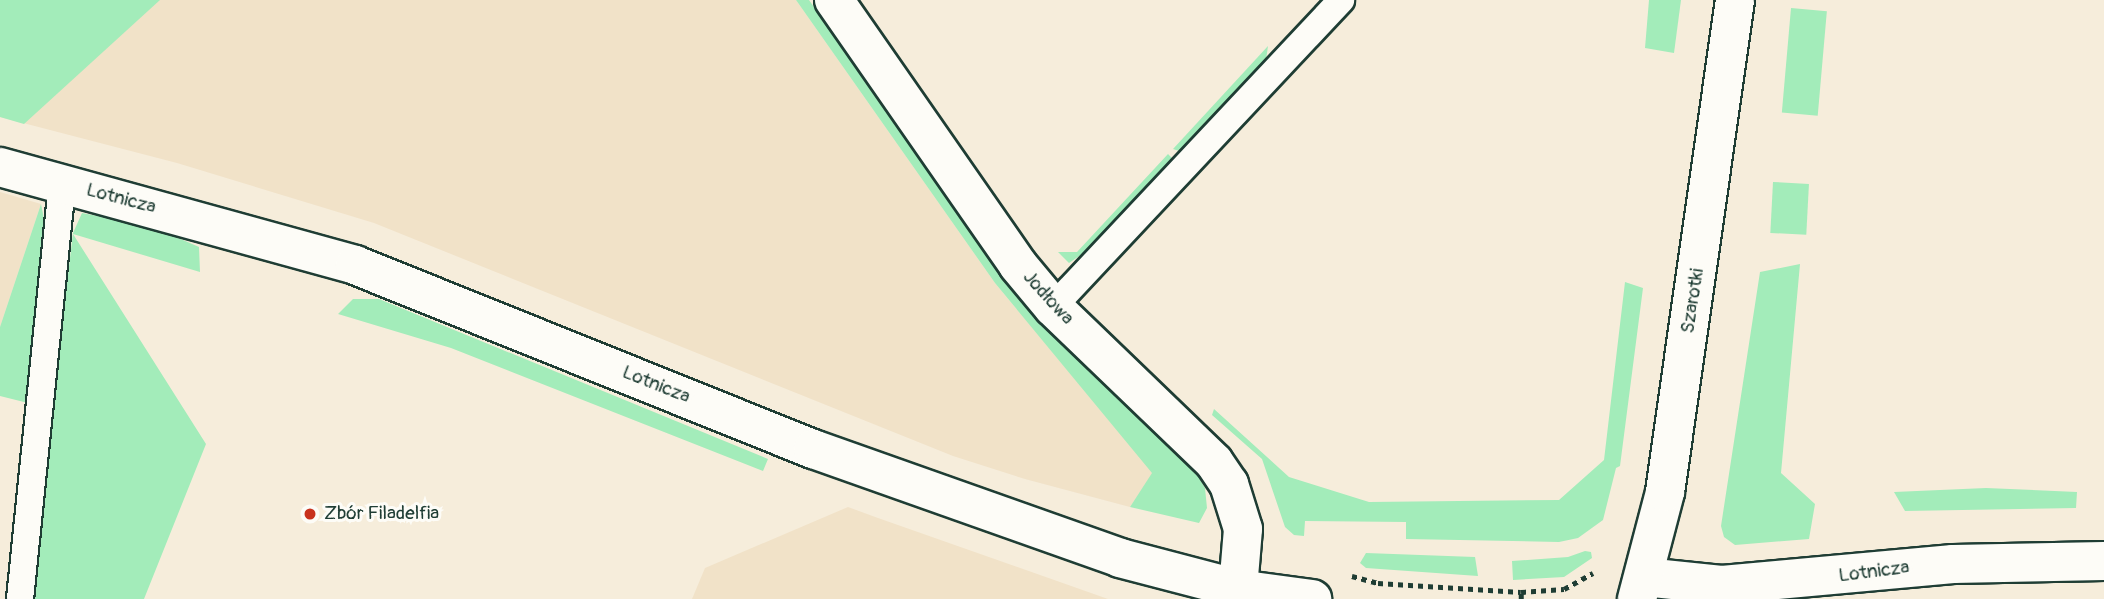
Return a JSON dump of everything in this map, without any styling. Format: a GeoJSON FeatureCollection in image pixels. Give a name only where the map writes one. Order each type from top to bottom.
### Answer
{"type":"FeatureCollection","features":[{"type":"Feature","properties":{"kind":"street","name":"Jodłowa"},"geometry":{"type":"LineString","coordinates":[[834,0],[1018,265],[1053,307],[1214,462],[1229,484],[1243,529],[1238,589]]}},
{"type":"Feature","properties":{"kind":"street","name":"Szarotki"},"geometry":{"type":"LineString","coordinates":[[1641,588],[1665,492],[1735,0]]}},
{"type":"Feature","properties":{"kind":"street","name":"Lotnicza"},"geometry":{"type":"LineString","coordinates":[[0,167],[355,265],[813,449],[993,515],[1121,558],[1238,589],[1312,599]]}},
{"type":"Feature","properties":{"kind":"street","name":"Lotnicza"},"geometry":{"type":"LineString","coordinates":[[1641,588],[1722,585],[1954,564],[2104,561]]}},
{"type":"Feature","properties":{"kind":"lane"},"geometry":{"type":"LineString","coordinates":[[1053,307],[1341,0]]}},
{"type":"Feature","properties":{"kind":"lane"},"geometry":{"type":"LineString","coordinates":[[20,599],[62,183]]}},
{"type":"Feature","properties":{"kind":"path"},"geometry":{"type":"LineString","coordinates":[[1340,573],[1378,583],[1521,592],[1564,589],[1598,569]]}},
{"type":"Feature","properties":{"kind":"path"},"geometry":{"type":"LineString","coordinates":[[1521,592],[1521,599]]}},
{"type":"Feature","properties":{"kind":"shaded area"},"geometry":{"type":"Polygon","coordinates":[[[0,0],[796,0],[995,283],[1153,473],[1130,507],[1025,479],[953,456],[374,223],[177,163],[0,117],[0,0]]]}},
{"type":"Feature","properties":{"kind":"shaded area"},"geometry":{"type":"Polygon","coordinates":[[[0,192],[41,204],[0,327],[0,192]]]}},
{"type":"Feature","properties":{"kind":"shaded area"},"geometry":{"type":"Polygon","coordinates":[[[848,507],[1108,599],[692,599],[705,568],[848,507]]]}},
{"type":"Feature","properties":{"kind":"green space"},"geometry":{"type":"Polygon","coordinates":[[[0,0],[160,0],[24,124],[0,117],[0,0]]]}},
{"type":"Feature","properties":{"kind":"green space"},"geometry":{"type":"Polygon","coordinates":[[[796,0],[809,0],[1022,301],[1193,467],[1205,488],[1207,508],[1199,523],[1130,507],[1152,473],[995,283],[796,0]]]}},
{"type":"Feature","properties":{"kind":"green space"},"geometry":{"type":"Polygon","coordinates":[[[1649,0],[1681,0],[1674,53],[1645,48],[1649,0]]]}},
{"type":"Feature","properties":{"kind":"green space"},"geometry":{"type":"Polygon","coordinates":[[[1791,8],[1827,11],[1818,116],[1782,113],[1791,8]]]}},
{"type":"Feature","properties":{"kind":"green space"},"geometry":{"type":"Polygon","coordinates":[[[1268,46],[1266,60],[1182,152],[1173,149],[1268,46]]]}},
{"type":"Feature","properties":{"kind":"green space"},"geometry":{"type":"Polygon","coordinates":[[[1168,154],[1173,159],[1088,250],[1069,263],[1058,252],[1077,252],[1168,154]]]}},
{"type":"Feature","properties":{"kind":"green space"},"geometry":{"type":"Polygon","coordinates":[[[1773,182],[1809,184],[1806,235],[1770,233],[1773,182]]]}},
{"type":"Feature","properties":{"kind":"green space"},"geometry":{"type":"Polygon","coordinates":[[[41,204],[46,229],[32,404],[0,396],[0,327],[41,204]]]}},
{"type":"Feature","properties":{"kind":"green space"},"geometry":{"type":"Polygon","coordinates":[[[82,213],[151,226],[199,247],[200,272],[73,234],[206,444],[144,599],[29,599],[73,233],[82,213]]]}},
{"type":"Feature","properties":{"kind":"green space"},"geometry":{"type":"Polygon","coordinates":[[[1800,264],[1781,473],[1815,504],[1809,539],[1735,545],[1724,537],[1721,526],[1760,272],[1800,264]]]}},
{"type":"Feature","properties":{"kind":"green space"},"geometry":{"type":"Polygon","coordinates":[[[1625,282],[1643,288],[1620,466],[1616,468],[1603,520],[1578,538],[1559,542],[1406,539],[1406,522],[1305,521],[1304,536],[1294,535],[1285,527],[1262,459],[1212,415],[1214,409],[1289,477],[1369,502],[1559,500],[1604,460],[1625,282]]]}},
{"type":"Feature","properties":{"kind":"green space"},"geometry":{"type":"Polygon","coordinates":[[[353,299],[379,299],[768,459],[763,471],[451,348],[338,314],[353,299]]]}},
{"type":"Feature","properties":{"kind":"green space"},"geometry":{"type":"Polygon","coordinates":[[[1986,488],[2077,492],[2076,508],[1905,511],[1894,492],[1986,488]]]}},
{"type":"Feature","properties":{"kind":"green space"},"geometry":{"type":"Polygon","coordinates":[[[1585,551],[1591,552],[1592,558],[1564,577],[1513,580],[1512,561],[1568,557],[1585,551]]]}},
{"type":"Feature","properties":{"kind":"green space"},"geometry":{"type":"Polygon","coordinates":[[[1366,553],[1475,557],[1478,576],[1366,568],[1360,563],[1366,553]]]}},
{"type":"Feature","properties":{"kind":"place","name":"Zbór Filadelfia"},"geometry":{"type":"Point","coordinates":[310,514]}}]}
